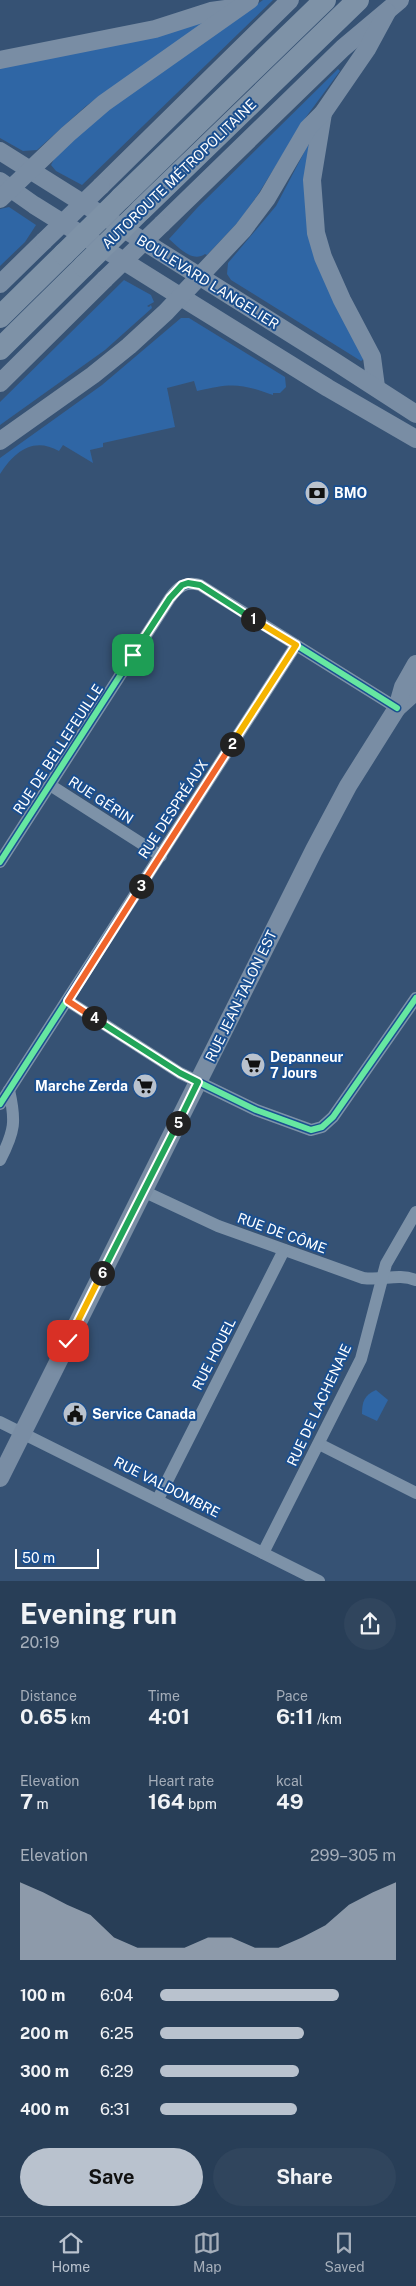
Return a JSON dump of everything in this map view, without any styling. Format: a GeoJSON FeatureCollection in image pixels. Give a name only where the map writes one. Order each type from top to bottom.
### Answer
{"type":"FeatureCollection","features":[{"type":"Feature","properties":{"kind":"highway","name":"AUTOROUTE MÉTROPOLITAINE"},"geometry":{"type":"LineString","coordinates":[[0,317],[325,0]]}},
{"type":"Feature","properties":{"kind":"highway","name":"AUTOROUTE MÉTROPOLITAINE"},"geometry":{"type":"LineString","coordinates":[[0,349],[358,0]]}},
{"type":"Feature","properties":{"kind":"main road"},"geometry":{"type":"LineString","coordinates":[[0,284],[290,0]]}},
{"type":"Feature","properties":{"kind":"main road"},"geometry":{"type":"LineString","coordinates":[[0,60],[155,29],[211,11],[246,3]]}},
{"type":"Feature","properties":{"kind":"main road"},"geometry":{"type":"LineString","coordinates":[[4,190],[30,171],[80,123],[104,103],[246,3]]}},
{"type":"Feature","properties":{"kind":"main road"},"geometry":{"type":"LineString","coordinates":[[0,441],[100,369],[146,330],[256,214],[308,128],[323,113],[368,49],[393,6]]}},
{"type":"Feature","properties":{"kind":"main road"},"geometry":{"type":"LineString","coordinates":[[0,383],[343,48],[393,6]]}},
{"type":"Feature","properties":{"kind":"main road"},"geometry":{"type":"LineString","coordinates":[[323,113],[312,180],[312,207],[316,233],[323,257],[342,300],[372,357],[376,387]]}},
{"type":"Feature","properties":{"kind":"main road","name":"BOULEVARD LANGELIER"},"geometry":{"type":"LineString","coordinates":[[0,151],[416,414]]}},
{"type":"Feature","properties":{"kind":"main road","name":"BOULEVARD LANGELIER"},"geometry":{"type":"LineString","coordinates":[[4,190],[315,380],[416,439]]}},
{"type":"Feature","properties":{"kind":"main road","name":"RUE JEAN-TALON EST"},"geometry":{"type":"LineString","coordinates":[[0,1478],[335,809],[397,708],[403,687],[416,664]]}},
{"type":"Feature","properties":{"kind":"main road","name":"RUE JEAN-TALON EST"},"geometry":{"type":"LineString","coordinates":[[397,708],[416,691]]}},
{"type":"Feature","properties":{"kind":"street","name":"RUE DE BELLEFEUILLE"},"geometry":{"type":"LineString","coordinates":[[0,862],[170,598],[182,585],[188,583],[200,585],[397,708]]}},
{"type":"Feature","properties":{"kind":"street","name":"RUE DESPRÉAUX"},"geometry":{"type":"LineString","coordinates":[[0,1104],[296,645]]}},
{"type":"Feature","properties":{"kind":"street","name":"RUE GÉRIN"},"geometry":{"type":"LineString","coordinates":[[50,785],[161,856]]}},
{"type":"Feature","properties":{"kind":"street"},"geometry":{"type":"LineString","coordinates":[[68,1001],[180,1073],[256,1110],[304,1128],[317,1129],[328,1123],[333,1117],[416,998]]}},
{"type":"Feature","properties":{"kind":"street"},"geometry":{"type":"LineString","coordinates":[[0,1160],[14,1125],[14,1113],[9,1090]]}},
{"type":"Feature","properties":{"kind":"street","name":"RUE DE CÔME"},"geometry":{"type":"LineString","coordinates":[[143,1191],[202,1220],[363,1278],[381,1279],[404,1276],[416,1280]]}},
{"type":"Feature","properties":{"kind":"street","name":"RUE DE LACHENAIE"},"geometry":{"type":"LineString","coordinates":[[264,1553],[361,1359],[381,1279],[390,1258],[416,1212]]}},
{"type":"Feature","properties":{"kind":"street","name":"RUE HOUEL"},"geometry":{"type":"LineString","coordinates":[[158,1500],[284,1250]]}},
{"type":"Feature","properties":{"kind":"street","name":"RUE VALDOMBRE"},"geometry":{"type":"LineString","coordinates":[[0,1422],[319,1581]]}},
{"type":"Feature","properties":{"kind":"street"},"geometry":{"type":"LineString","coordinates":[[318,1444],[416,1493]]}},
{"type":"Feature","properties":{"kind":"shaded area"},"geometry":{"type":"Polygon","coordinates":[[[263,0],[273,0],[82,185],[56,171],[51,165],[54,159],[52,158],[112,107],[263,0]]]}},
{"type":"Feature","properties":{"kind":"shaded area"},"geometry":{"type":"Polygon","coordinates":[[[204,20],[205,23],[86,106],[37,150],[23,151],[0,138],[0,66],[204,20]]]}},
{"type":"Feature","properties":{"kind":"shaded area"},"geometry":{"type":"Polygon","coordinates":[[[338,69],[340,71],[306,117],[257,196],[240,220],[207,255],[191,256],[169,239],[198,207],[338,69]]]}},
{"type":"Feature","properties":{"kind":"shaded area"},"geometry":{"type":"Polygon","coordinates":[[[308,145],[310,146],[306,179],[364,359],[361,361],[231,280],[227,274],[228,263],[276,206],[308,145]]]}},
{"type":"Feature","properties":{"kind":"shaded area"},"geometry":{"type":"Polygon","coordinates":[[[9,207],[36,225],[25,242],[0,266],[0,209],[9,207]]]}},
{"type":"Feature","properties":{"kind":"shaded area"},"geometry":{"type":"Polygon","coordinates":[[[124,280],[151,295],[154,302],[147,306],[151,305],[152,308],[105,350],[0,425],[0,402],[124,280]]]}},
{"type":"Feature","properties":{"kind":"shaded area"},"geometry":{"type":"Polygon","coordinates":[[[181,318],[189,318],[285,377],[286,387],[280,393],[273,393],[273,395],[243,386],[227,386],[197,391],[194,381],[167,388],[175,427],[103,443],[103,447],[90,450],[93,463],[63,445],[59,451],[41,445],[33,446],[18,453],[0,474],[0,458],[102,385],[181,318]]]}},
{"type":"Feature","properties":{"kind":"shaded area"},"geometry":{"type":"Polygon","coordinates":[[[376,1390],[388,1400],[377,1421],[362,1414],[364,1399],[376,1390]]]}},
{"type":"Feature","properties":{"kind":"cycle path"},"geometry":{"type":"LineString","coordinates":[[0,862],[170,598],[179,588],[186,584],[200,585],[397,708]]}},
{"type":"Feature","properties":{"kind":"cycle path"},"geometry":{"type":"LineString","coordinates":[[0,1104],[296,645]]}},
{"type":"Feature","properties":{"kind":"cycle path"},"geometry":{"type":"LineString","coordinates":[[68,1001],[180,1073],[256,1110],[311,1130],[322,1127],[333,1117],[416,998]]}},
{"type":"Feature","properties":{"kind":"place","name":"BMO"},"geometry":{"type":"Point","coordinates":[317,493]}},
{"type":"Feature","properties":{"kind":"place","name":"Depanneur 7 Jours"},"geometry":{"type":"Point","coordinates":[253,1065]}},
{"type":"Feature","properties":{"kind":"place","name":"Marche Zerda"},"geometry":{"type":"Point","coordinates":[145,1086]}},
{"type":"Feature","properties":{"kind":"place","name":"Service Canada"},"geometry":{"type":"Point","coordinates":[75,1414]}},
{"type":"Feature","properties":{"kind":"route"},"geometry":{"type":"LineString","coordinates":[[68,1341],[198,1082],[130,1042],[68,1001],[296,645],[200,585],[188,583],[176,590],[133,655]]}}]}
